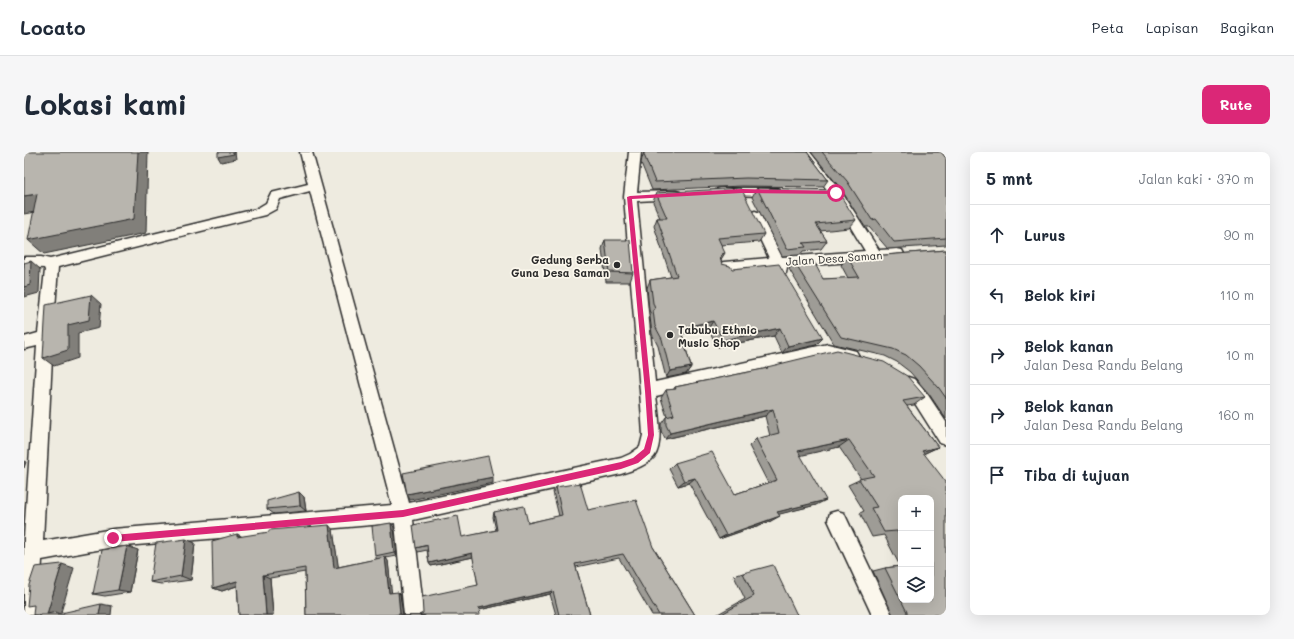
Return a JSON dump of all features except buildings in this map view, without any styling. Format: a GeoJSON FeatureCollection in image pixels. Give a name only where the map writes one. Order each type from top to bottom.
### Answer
{"type":"FeatureCollection","features":[{"type":"Feature","properties":{"kind":"street"},"geometry":{"type":"LineString","coordinates":[[306,152],[403,514],[414,615]]}},
{"type":"Feature","properties":{"kind":"street"},"geometry":{"type":"LineString","coordinates":[[28,553],[113,538],[403,514],[621,466],[636,460],[648,451],[651,435],[630,197],[634,168],[634,152]]}},
{"type":"Feature","properties":{"kind":"street"},"geometry":{"type":"LineString","coordinates":[[804,152],[836,193],[874,256]]}},
{"type":"Feature","properties":{"kind":"street"},"geometry":{"type":"LineString","coordinates":[[24,262],[41,262],[50,264],[260,212],[271,206],[275,196],[315,186]]}},
{"type":"Feature","properties":{"kind":"street"},"geometry":{"type":"LineString","coordinates":[[712,193],[742,191],[789,192]]}},
{"type":"Feature","properties":{"kind":"street"},"geometry":{"type":"LineString","coordinates":[[724,266],[776,262],[742,191]]}},
{"type":"Feature","properties":{"kind":"street"},"geometry":{"type":"LineString","coordinates":[[820,192],[836,193]]}},
{"type":"Feature","properties":{"kind":"street"},"geometry":{"type":"LineString","coordinates":[[630,197],[690,194]]}},
{"type":"Feature","properties":{"kind":"street","name":"Jalan Desa Saman"},"geometry":{"type":"LineString","coordinates":[[788,282],[776,262],[906,254]]}},
{"type":"Feature","properties":{"kind":"street"},"geometry":{"type":"LineString","coordinates":[[29,615],[28,553],[45,337],[52,270],[50,264]]}},
{"type":"Feature","properties":{"kind":"street"},"geometry":{"type":"LineString","coordinates":[[24,343],[45,337]]}},
{"type":"Feature","properties":{"kind":"street"},"geometry":{"type":"LineString","coordinates":[[648,391],[824,343],[864,359]]}},
{"type":"Feature","properties":{"kind":"street"},"geometry":{"type":"LineString","coordinates":[[899,375],[922,400],[946,436]]}},
{"type":"Feature","properties":{"kind":"street"},"geometry":{"type":"LineString","coordinates":[[838,520],[882,615]]}},
{"type":"Feature","properties":{"kind":"place","name":"Gedung Serba Guna Desa Saman"},"geometry":{"type":"Point","coordinates":[617,265]}},
{"type":"Feature","properties":{"kind":"place","name":"Tabubu Ethnic Music Shop"},"geometry":{"type":"Point","coordinates":[670,335]}},
{"type":"Feature","properties":{"kind":"route"},"geometry":{"type":"LineString","coordinates":[[113,538],[403,514],[621,466],[636,460],[648,451],[651,435],[630,197],[742,191],[836,193]]}}]}
